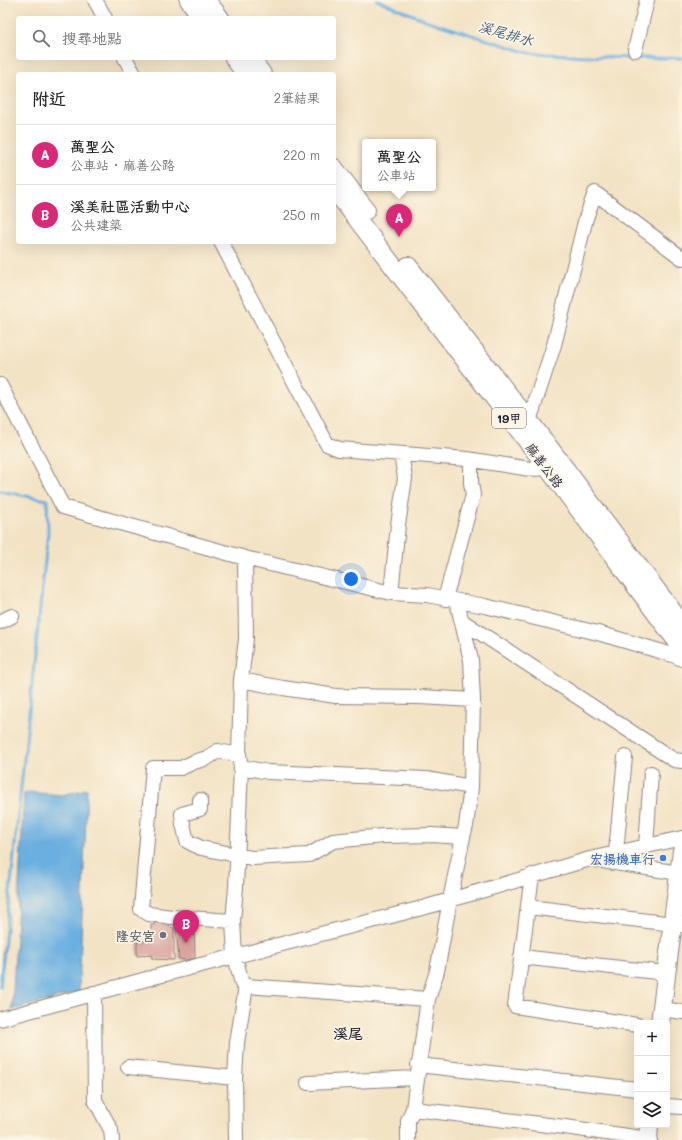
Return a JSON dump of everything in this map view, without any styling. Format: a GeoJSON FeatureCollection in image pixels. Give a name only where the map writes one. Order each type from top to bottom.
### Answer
{"type":"FeatureCollection","features":[{"type":"Feature","properties":{"kind":"main road"},"geometry":{"type":"LineString","coordinates":[[189,0],[201,16]]}},
{"type":"Feature","properties":{"kind":"main road"},"geometry":{"type":"LineString","coordinates":[[206,0],[218,16]]}},
{"type":"Feature","properties":{"kind":"main road"},"geometry":{"type":"LineString","coordinates":[[236,60],[244,72]]}},
{"type":"Feature","properties":{"kind":"main road"},"geometry":{"type":"LineString","coordinates":[[252,60],[260,72]]}},
{"type":"Feature","properties":{"kind":"main road","name":"麻善公路"},"geometry":{"type":"LineString","coordinates":[[336,171],[529,421],[553,464],[682,648]]}},
{"type":"Feature","properties":{"kind":"main road","name":"麻善公路"},"geometry":{"type":"LineString","coordinates":[[336,192],[682,624]]}},
{"type":"Feature","properties":{"kind":"main road"},"geometry":{"type":"LineString","coordinates":[[661,1016],[666,973],[677,924],[679,873],[682,851]]}},
{"type":"Feature","properties":{"kind":"street"},"geometry":{"type":"LineString","coordinates":[[95,0],[103,16]]}},
{"type":"Feature","properties":{"kind":"street"},"geometry":{"type":"LineString","coordinates":[[635,50],[647,0]]}},
{"type":"Feature","properties":{"kind":"street"},"geometry":{"type":"LineString","coordinates":[[126,60],[133,72]]}},
{"type":"Feature","properties":{"kind":"street"},"geometry":{"type":"LineString","coordinates":[[529,421],[554,345],[586,218],[595,193],[682,258]]}},
{"type":"Feature","properties":{"kind":"street"},"geometry":{"type":"LineString","coordinates":[[222,244],[327,444],[339,449],[471,460],[530,470],[553,464]]}},
{"type":"Feature","properties":{"kind":"street"},"geometry":{"type":"LineString","coordinates":[[0,385],[63,507],[245,558],[391,593],[410,593],[485,606],[598,633],[682,659]]}},
{"type":"Feature","properties":{"kind":"street"},"geometry":{"type":"LineString","coordinates":[[391,593],[398,525],[405,478],[401,454]]}},
{"type":"Feature","properties":{"kind":"street"},"geometry":{"type":"LineString","coordinates":[[408,1140],[408,1121],[413,1109],[428,999],[437,971],[462,837],[466,826],[471,787],[473,700],[471,660],[462,621],[451,600],[473,496],[471,483],[471,460]]}},
{"type":"Feature","properties":{"kind":"street"},"geometry":{"type":"LineString","coordinates":[[245,558],[246,639],[241,680],[238,856],[233,921],[235,956],[242,984],[246,986],[428,999]]}},
{"type":"Feature","properties":{"kind":"street"},"geometry":{"type":"LineString","coordinates":[[462,621],[674,760],[682,761]]}},
{"type":"Feature","properties":{"kind":"street"},"geometry":{"type":"LineString","coordinates":[[241,680],[336,696],[420,697],[473,700]]}},
{"type":"Feature","properties":{"kind":"street"},"geometry":{"type":"LineString","coordinates":[[233,921],[148,914],[141,908],[153,768],[181,768],[207,758],[218,751],[268,772],[426,779],[471,787]]}},
{"type":"Feature","properties":{"kind":"street"},"geometry":{"type":"LineString","coordinates":[[616,852],[625,758]]}},
{"type":"Feature","properties":{"kind":"street"},"geometry":{"type":"LineString","coordinates":[[646,846],[651,773]]}},
{"type":"Feature","properties":{"kind":"street"},"geometry":{"type":"LineString","coordinates":[[200,800],[200,809],[182,814],[188,841],[201,848],[252,858],[309,855],[334,841],[383,836],[432,835],[462,837]]}},
{"type":"Feature","properties":{"kind":"street"},"geometry":{"type":"LineString","coordinates":[[0,1019],[94,992],[450,900],[532,875],[616,852],[682,838]]}},
{"type":"Feature","properties":{"kind":"street"},"geometry":{"type":"LineString","coordinates":[[590,859],[679,873]]}},
{"type":"Feature","properties":{"kind":"street"},"geometry":{"type":"LineString","coordinates":[[532,875],[522,957],[514,1006],[634,1025]]}},
{"type":"Feature","properties":{"kind":"street"},"geometry":{"type":"LineString","coordinates":[[528,907],[677,924]]}},
{"type":"Feature","properties":{"kind":"street"},"geometry":{"type":"LineString","coordinates":[[522,957],[666,973]]}},
{"type":"Feature","properties":{"kind":"street"},"geometry":{"type":"LineString","coordinates":[[236,1140],[235,1078],[237,1043],[246,986]]}},
{"type":"Feature","properties":{"kind":"street"},"geometry":{"type":"LineString","coordinates":[[94,992],[95,1100],[111,1130],[112,1140]]}},
{"type":"Feature","properties":{"kind":"street"},"geometry":{"type":"LineString","coordinates":[[661,1016],[682,1012]]}},
{"type":"Feature","properties":{"kind":"street"},"geometry":{"type":"LineString","coordinates":[[128,1067],[235,1078]]}},
{"type":"Feature","properties":{"kind":"street"},"geometry":{"type":"LineString","coordinates":[[308,1083],[417,1071],[574,1081],[634,1089]]}},
{"type":"Feature","properties":{"kind":"street"},"geometry":{"type":"LineString","coordinates":[[670,1106],[682,1107]]}},
{"type":"Feature","properties":{"kind":"street"},"geometry":{"type":"LineString","coordinates":[[413,1109],[648,1135]]}},
{"type":"Feature","properties":{"kind":"water"},"geometry":{"type":"Polygon","coordinates":[[[87,789],[79,992],[12,1010],[24,794],[28,792],[62,795],[87,789]]]}},
{"type":"Feature","properties":{"kind":"building","name":"隆安宮"},"geometry":{"type":"Polygon","coordinates":[[[155,922],[169,923],[169,927],[174,928],[174,960],[152,959],[152,955],[137,956],[137,942],[151,941],[151,925],[154,925],[155,922]]]}},
{"type":"Feature","properties":{"kind":"building"},"geometry":{"type":"Polygon","coordinates":[[[194,926],[195,958],[186,960],[179,959],[176,927],[194,926]]]}},
{"type":"Feature","properties":{"kind":"waterway","name":"溪尾排水"},"geometry":{"type":"LineString","coordinates":[[377,0],[428,21],[529,53],[626,58],[682,58]]}},
{"type":"Feature","properties":{"kind":"waterway"},"geometry":{"type":"LineString","coordinates":[[0,491],[47,500],[48,532],[0,987]]}},
{"type":"Feature","properties":{"kind":"place","name":"萬聖公"},"geometry":{"type":"Point","coordinates":[399,237]}},
{"type":"Feature","properties":{"kind":"place","name":"宏揚機車行"},"geometry":{"type":"Point","coordinates":[663,858]}},
{"type":"Feature","properties":{"kind":"place","name":"隆安宮"},"geometry":{"type":"Point","coordinates":[163,935]}},
{"type":"Feature","properties":{"kind":"place","name":"溪美社區活動中心"},"geometry":{"type":"Point","coordinates":[186,943]}},
{"type":"Feature","properties":{"kind":"district","name":"溪尾"},"geometry":{"type":"Point","coordinates":[348,1033]}}]}
